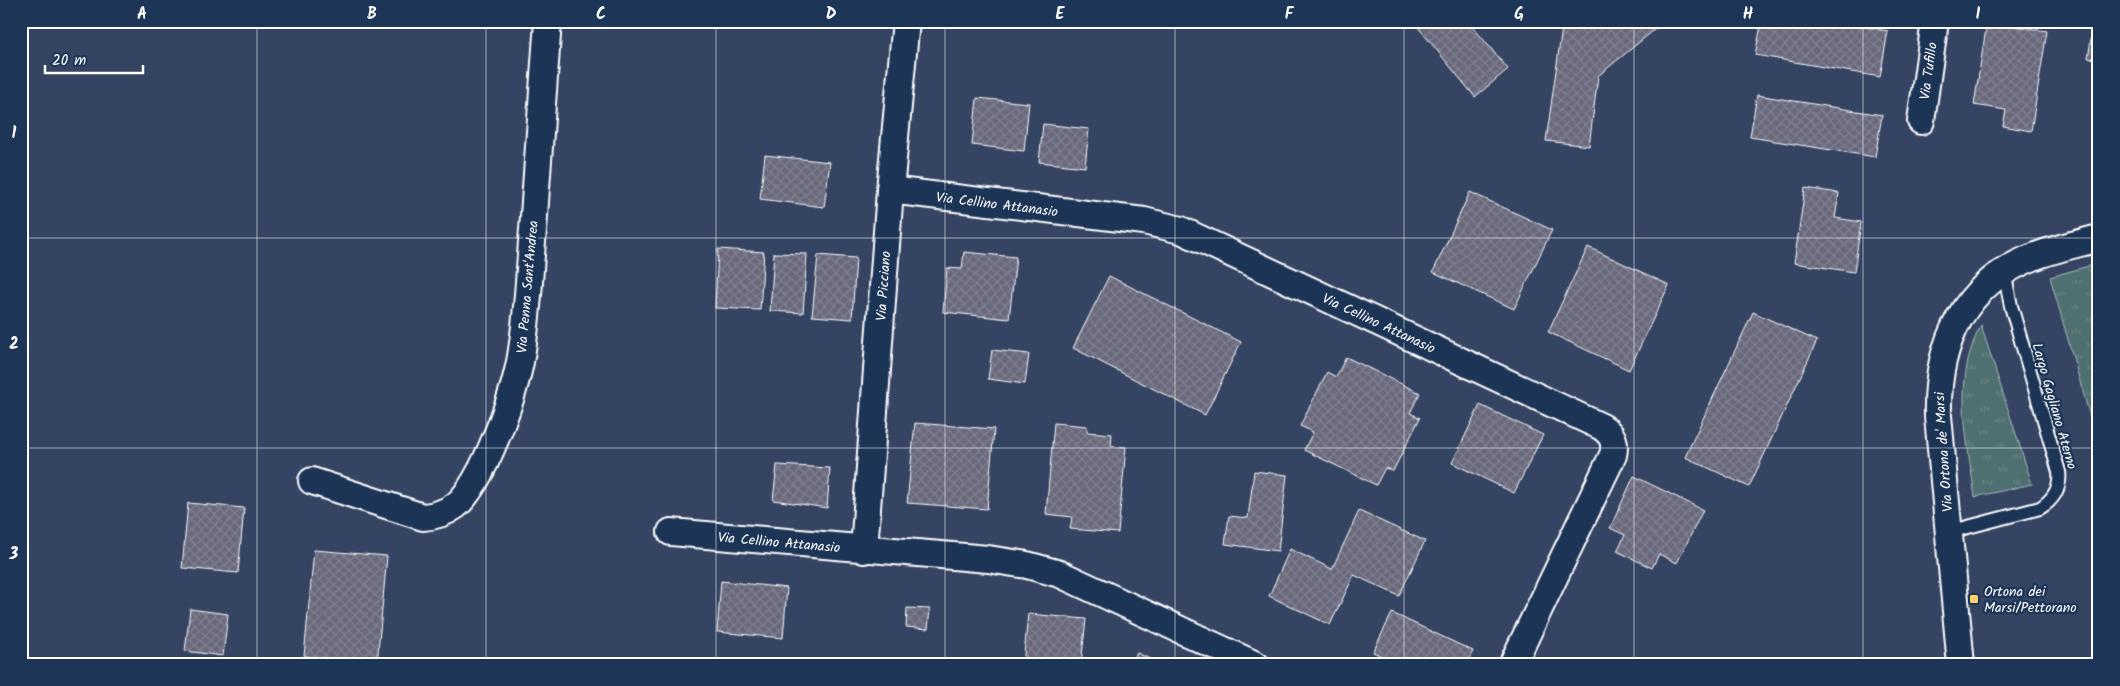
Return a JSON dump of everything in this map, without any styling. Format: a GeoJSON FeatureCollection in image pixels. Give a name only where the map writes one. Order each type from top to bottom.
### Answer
{"type":"FeatureCollection","features":[{"type":"Feature","properties":{"kind":"street","name":"Via Penna Sant'Andrea"},"geometry":{"type":"LineString","coordinates":[[312,481],[424,517],[439,515],[456,505],[470,488],[479,472],[508,404],[520,363],[526,314],[548,21]]}},
{"type":"Feature","properties":{"kind":"street","name":"Via Picciano"},"geometry":{"type":"LineString","coordinates":[[864,550],[890,190],[906,21]]}},
{"type":"Feature","properties":{"kind":"street","name":"Via Tufillo"},"geometry":{"type":"LineString","coordinates":[[1921,121],[1934,21]]}},
{"type":"Feature","properties":{"kind":"street","name":"Via Cellino Attanasio"},"geometry":{"type":"LineString","coordinates":[[890,190],[1144,221],[1181,230],[1602,426],[1614,438],[1613,455],[1512,665]]}},
{"type":"Feature","properties":{"kind":"street","name":"Via Ortona de' Marsi"},"geometry":{"type":"LineString","coordinates":[[1961,665],[1938,416],[1938,389],[1943,354],[1952,331],[1963,311],[1979,292],[2004,271],[2036,256],[2099,238]]}},
{"type":"Feature","properties":{"kind":"street","name":"Via Cellino Attanasio"},"geometry":{"type":"LineString","coordinates":[[671,532],[864,550],[988,559],[1047,570],[1088,586],[1256,665]]}},
{"type":"Feature","properties":{"kind":"lane","name":"Largo Gagliano Aterno"},"geometry":{"type":"LineString","coordinates":[[1949,532],[2040,508],[2058,490],[2060,478],[2011,306],[2004,271]]}},
{"type":"Feature","properties":{"kind":"green space"},"geometry":{"type":"Polygon","coordinates":[[[2099,263],[2099,448],[2050,277],[2099,263]]]}},
{"type":"Feature","properties":{"kind":"green space"},"geometry":{"type":"Polygon","coordinates":[[[1981,325],[2032,484],[1975,497],[1966,431],[1964,388],[1972,346],[1981,325]]]}},
{"type":"Feature","properties":{"kind":"building"},"geometry":{"type":"Polygon","coordinates":[[[1413,21],[1468,21],[1508,69],[1475,97],[1413,21]]]}},
{"type":"Feature","properties":{"kind":"building"},"geometry":{"type":"Polygon","coordinates":[[[1563,21],[1665,21],[1598,76],[1589,146],[1546,141],[1563,21]]]}},
{"type":"Feature","properties":{"kind":"building"},"geometry":{"type":"Polygon","coordinates":[[[1762,21],[1833,21],[1888,31],[1880,77],[1755,55],[1762,21]]]}},
{"type":"Feature","properties":{"kind":"building"},"geometry":{"type":"Polygon","coordinates":[[[2023,21],[2049,21],[2048,26],[2023,21]]]}},
{"type":"Feature","properties":{"kind":"building"},"geometry":{"type":"Polygon","coordinates":[[[2094,21],[2099,21],[2099,59],[2088,58],[2094,21]]]}},
{"type":"Feature","properties":{"kind":"building"},"geometry":{"type":"Polygon","coordinates":[[[1987,22],[2047,31],[2031,131],[2003,126],[2006,110],[1974,105],[1987,22]]]}},
{"type":"Feature","properties":{"kind":"building"},"geometry":{"type":"Polygon","coordinates":[[[1757,95],[1882,115],[1875,157],[1750,137],[1757,95]]]}},
{"type":"Feature","properties":{"kind":"building"},"geometry":{"type":"Polygon","coordinates":[[[977,98],[1029,103],[1024,151],[972,145],[977,98]]]}},
{"type":"Feature","properties":{"kind":"building"},"geometry":{"type":"Polygon","coordinates":[[[1043,124],[1089,129],[1085,167],[1039,162],[1043,124]]]}},
{"type":"Feature","properties":{"kind":"building"},"geometry":{"type":"Polygon","coordinates":[[[765,155],[830,162],[824,207],[760,199],[765,155]]]}},
{"type":"Feature","properties":{"kind":"building"},"geometry":{"type":"Polygon","coordinates":[[[1805,188],[1839,193],[1835,218],[1861,222],[1854,272],[1794,263],[1805,188]]]}},
{"type":"Feature","properties":{"kind":"building"},"geometry":{"type":"Polygon","coordinates":[[[1470,192],[1552,230],[1514,309],[1433,272],[1470,192]]]}},
{"type":"Feature","properties":{"kind":"building"},"geometry":{"type":"Polygon","coordinates":[[[1588,247],[1669,285],[1629,370],[1548,332],[1588,247]]]}},
{"type":"Feature","properties":{"kind":"building"},"geometry":{"type":"Polygon","coordinates":[[[718,249],[764,252],[760,310],[715,308],[718,249]]]}},
{"type":"Feature","properties":{"kind":"building"},"geometry":{"type":"Polygon","coordinates":[[[964,252],[1016,257],[1009,319],[943,312],[947,268],[962,269],[964,252]]]}},
{"type":"Feature","properties":{"kind":"building"},"geometry":{"type":"Polygon","coordinates":[[[774,253],[807,254],[803,313],[770,311],[774,253]]]}},
{"type":"Feature","properties":{"kind":"building"},"geometry":{"type":"Polygon","coordinates":[[[818,255],[856,258],[852,319],[812,316],[818,255]]]}},
{"type":"Feature","properties":{"kind":"building"},"geometry":{"type":"Polygon","coordinates":[[[1109,276],[1241,342],[1205,415],[1073,348],[1109,276]]]}},
{"type":"Feature","properties":{"kind":"building"},"geometry":{"type":"Polygon","coordinates":[[[1753,312],[1817,341],[1749,487],[1685,457],[1753,312]]]}},
{"type":"Feature","properties":{"kind":"building"},"geometry":{"type":"Polygon","coordinates":[[[992,350],[1029,354],[1025,384],[988,379],[992,350]]]}},
{"type":"Feature","properties":{"kind":"building"},"geometry":{"type":"Polygon","coordinates":[[[1346,357],[1420,393],[1410,413],[1420,418],[1393,471],[1385,468],[1376,485],[1304,450],[1313,432],[1300,426],[1327,372],[1336,377],[1346,357]]]}},
{"type":"Feature","properties":{"kind":"building"},"geometry":{"type":"Polygon","coordinates":[[[1480,405],[1543,435],[1514,493],[1452,463],[1480,405]]]}},
{"type":"Feature","properties":{"kind":"building"},"geometry":{"type":"Polygon","coordinates":[[[915,423],[994,429],[987,509],[907,503],[915,423]]]}},
{"type":"Feature","properties":{"kind":"building"},"geometry":{"type":"Polygon","coordinates":[[[1054,423],[1087,426],[1087,432],[1112,434],[1111,446],[1126,447],[1118,533],[1070,529],[1072,517],[1046,514],[1054,423]]]}},
{"type":"Feature","properties":{"kind":"building"},"geometry":{"type":"Polygon","coordinates":[[[777,465],[830,468],[827,508],[773,500],[777,465]]]}},
{"type":"Feature","properties":{"kind":"building"},"geometry":{"type":"Polygon","coordinates":[[[1254,471],[1287,475],[1278,551],[1225,544],[1229,516],[1248,518],[1254,471]]]}},
{"type":"Feature","properties":{"kind":"building"},"geometry":{"type":"Polygon","coordinates":[[[1634,476],[1703,510],[1677,563],[1659,554],[1652,568],[1617,551],[1625,535],[1610,528],[1634,476]]]}},
{"type":"Feature","properties":{"kind":"building"},"geometry":{"type":"Polygon","coordinates":[[[188,503],[244,508],[238,573],[182,568],[188,503]]]}},
{"type":"Feature","properties":{"kind":"building"},"geometry":{"type":"Polygon","coordinates":[[[1359,511],[1425,541],[1399,596],[1354,575],[1330,625],[1269,596],[1290,549],[1332,569],[1359,511]]]}},
{"type":"Feature","properties":{"kind":"building"},"geometry":{"type":"Polygon","coordinates":[[[314,550],[387,556],[377,663],[304,656],[314,550]]]}},
{"type":"Feature","properties":{"kind":"building"},"geometry":{"type":"Polygon","coordinates":[[[721,581],[787,588],[783,638],[717,632],[721,581]]]}},
{"type":"Feature","properties":{"kind":"building"},"geometry":{"type":"Polygon","coordinates":[[[907,608],[930,609],[928,629],[906,627],[907,608]]]}},
{"type":"Feature","properties":{"kind":"building"},"geometry":{"type":"Polygon","coordinates":[[[190,609],[228,614],[223,656],[185,651],[190,609]]]}},
{"type":"Feature","properties":{"kind":"building"},"geometry":{"type":"Polygon","coordinates":[[[1392,613],[1473,651],[1466,665],[1401,665],[1373,652],[1392,613]]]}},
{"type":"Feature","properties":{"kind":"building"},"geometry":{"type":"Polygon","coordinates":[[[1028,614],[1086,619],[1081,665],[1023,665],[1028,614]]]}},
{"type":"Feature","properties":{"kind":"building"},"geometry":{"type":"Polygon","coordinates":[[[1137,653],[1164,665],[1131,665],[1137,653]]]}},
{"type":"Feature","properties":{"kind":"place","name":"Ortona dei Marsi/Pettorano"},"geometry":{"type":"Point","coordinates":[1974,599]}}]}
